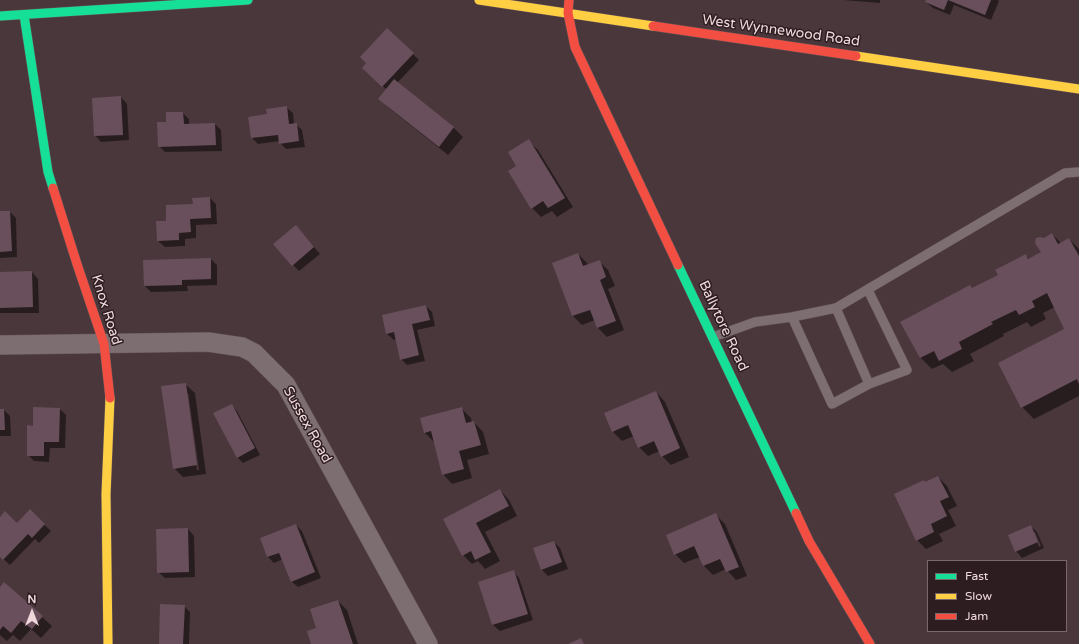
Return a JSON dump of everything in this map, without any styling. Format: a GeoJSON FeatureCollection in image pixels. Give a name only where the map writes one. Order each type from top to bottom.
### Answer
{"type":"FeatureCollection","features":[{"type":"Feature","properties":{"kind":"street"},"geometry":{"type":"LineString","coordinates":[[0,16],[248,0]]}},
{"type":"Feature","properties":{"kind":"street","name":"West Wynnewood Road"},"geometry":{"type":"LineString","coordinates":[[479,0],[1079,89]]}},
{"type":"Feature","properties":{"kind":"street","name":"Ballytore Road"},"geometry":{"type":"LineString","coordinates":[[569,0],[568,13],[575,47],[809,541],[870,644]]}},
{"type":"Feature","properties":{"kind":"street","name":"Knox Road"},"geometry":{"type":"LineString","coordinates":[[24,15],[48,172],[104,344],[110,400],[106,494],[108,644]]}},
{"type":"Feature","properties":{"kind":"street","name":"Sussex Road"},"geometry":{"type":"LineString","coordinates":[[0,345],[208,342],[242,347],[254,353],[286,385],[428,644]]}},
{"type":"Feature","properties":{"kind":"lane"},"geometry":{"type":"LineString","coordinates":[[712,337],[755,322],[792,317],[836,308],[1066,173],[1079,172]]}},
{"type":"Feature","properties":{"kind":"lane"},"geometry":{"type":"LineString","coordinates":[[792,317],[832,404],[869,384],[907,370],[868,290]]}},
{"type":"Feature","properties":{"kind":"lane"},"geometry":{"type":"LineString","coordinates":[[836,308],[869,384]]}},
{"type":"Feature","properties":{"kind":"building"},"geometry":{"type":"Polygon","coordinates":[[[926,0],[948,0],[944,10],[925,2],[926,0]]]}},
{"type":"Feature","properties":{"kind":"building"},"geometry":{"type":"Polygon","coordinates":[[[948,0],[991,0],[985,15],[948,0]]]}},
{"type":"Feature","properties":{"kind":"building"},"geometry":{"type":"Polygon","coordinates":[[[387,28],[414,53],[382,87],[362,68],[366,63],[360,57],[387,28]]]}},
{"type":"Feature","properties":{"kind":"building"},"geometry":{"type":"Polygon","coordinates":[[[394,79],[454,127],[439,147],[378,99],[394,79]]]}},
{"type":"Feature","properties":{"kind":"building"},"geometry":{"type":"Polygon","coordinates":[[[121,96],[123,135],[94,136],[92,98],[121,96]]]}},
{"type":"Feature","properties":{"kind":"building"},"geometry":{"type":"Polygon","coordinates":[[[287,106],[289,124],[297,123],[299,141],[279,144],[278,135],[251,138],[248,117],[267,114],[266,109],[287,106]]]}},
{"type":"Feature","properties":{"kind":"building"},"geometry":{"type":"Polygon","coordinates":[[[166,112],[183,112],[184,124],[215,123],[216,145],[158,147],[157,122],[166,122],[166,112]]]}},
{"type":"Feature","properties":{"kind":"building"},"geometry":{"type":"Polygon","coordinates":[[[529,139],[565,198],[548,208],[543,201],[531,209],[508,171],[516,166],[508,152],[529,139]]]}},
{"type":"Feature","properties":{"kind":"building"},"geometry":{"type":"Polygon","coordinates":[[[210,197],[211,218],[190,219],[191,232],[179,233],[179,240],[157,241],[156,221],[166,221],[166,205],[193,204],[192,198],[210,197]]]}},
{"type":"Feature","properties":{"kind":"building"},"geometry":{"type":"Polygon","coordinates":[[[0,211],[10,211],[12,251],[0,252],[0,211]]]}},
{"type":"Feature","properties":{"kind":"building"},"geometry":{"type":"Polygon","coordinates":[[[296,225],[314,247],[292,266],[273,244],[296,225]]]}},
{"type":"Feature","properties":{"kind":"building"},"geometry":{"type":"Polygon","coordinates":[[[1052,233],[1058,244],[1069,238],[1079,256],[1079,384],[1077,379],[1021,408],[998,363],[1064,329],[1047,293],[1032,301],[1035,307],[1019,315],[1016,310],[991,322],[993,324],[959,342],[962,349],[939,361],[934,351],[920,358],[900,322],[970,285],[972,288],[998,275],[995,270],[1026,254],[1028,259],[1041,252],[1036,245],[1036,238],[1044,238],[1052,233]]]}},
{"type":"Feature","properties":{"kind":"building"},"geometry":{"type":"Polygon","coordinates":[[[578,253],[583,266],[600,260],[606,277],[600,280],[616,321],[597,328],[590,310],[572,316],[552,263],[578,253]]]}},
{"type":"Feature","properties":{"kind":"building"},"geometry":{"type":"Polygon","coordinates":[[[211,258],[211,279],[182,280],[182,285],[144,286],[143,260],[211,258]]]}},
{"type":"Feature","properties":{"kind":"building"},"geometry":{"type":"Polygon","coordinates":[[[32,271],[33,307],[0,308],[0,272],[32,271]]]}},
{"type":"Feature","properties":{"kind":"building"},"geometry":{"type":"Polygon","coordinates":[[[426,305],[430,320],[412,324],[419,355],[400,360],[394,332],[386,334],[382,315],[426,305]]]}},
{"type":"Feature","properties":{"kind":"building"},"geometry":{"type":"Polygon","coordinates":[[[186,383],[197,465],[173,469],[161,386],[186,383]]]}},
{"type":"Feature","properties":{"kind":"building"},"geometry":{"type":"Polygon","coordinates":[[[656,391],[680,448],[661,457],[654,441],[638,448],[628,425],[612,432],[604,413],[656,391]]]}},
{"type":"Feature","properties":{"kind":"building"},"geometry":{"type":"Polygon","coordinates":[[[232,404],[255,448],[237,458],[213,413],[232,404]]]}},
{"type":"Feature","properties":{"kind":"building"},"geometry":{"type":"Polygon","coordinates":[[[33,407],[60,408],[59,442],[44,442],[44,456],[27,456],[27,425],[33,426],[33,407]]]}},
{"type":"Feature","properties":{"kind":"building"},"geometry":{"type":"Polygon","coordinates":[[[462,407],[466,423],[474,421],[481,445],[459,451],[464,469],[442,475],[431,431],[424,433],[420,418],[462,407]]]}},
{"type":"Feature","properties":{"kind":"building"},"geometry":{"type":"Polygon","coordinates":[[[0,409],[4,409],[5,430],[0,430],[0,409]]]}},
{"type":"Feature","properties":{"kind":"building"},"geometry":{"type":"Polygon","coordinates":[[[938,476],[949,497],[940,501],[947,516],[931,524],[934,532],[916,541],[894,494],[924,480],[925,482],[938,476]]]}},
{"type":"Feature","properties":{"kind":"building"},"geometry":{"type":"Polygon","coordinates":[[[500,489],[509,506],[476,523],[491,552],[475,560],[471,551],[462,556],[443,519],[500,489]]]}},
{"type":"Feature","properties":{"kind":"building"},"geometry":{"type":"Polygon","coordinates":[[[30,509],[45,524],[32,538],[28,534],[3,560],[0,557],[0,517],[5,511],[17,523],[30,509]]]}},
{"type":"Feature","properties":{"kind":"building"},"geometry":{"type":"Polygon","coordinates":[[[716,513],[739,567],[726,572],[720,559],[703,566],[694,546],[674,555],[666,535],[716,513]]]}},
{"type":"Feature","properties":{"kind":"building"},"geometry":{"type":"Polygon","coordinates":[[[296,524],[315,572],[291,582],[279,553],[267,557],[260,538],[296,524]]]}},
{"type":"Feature","properties":{"kind":"building"},"geometry":{"type":"Polygon","coordinates":[[[1031,525],[1038,542],[1015,552],[1008,535],[1031,525]]]}},
{"type":"Feature","properties":{"kind":"building"},"geometry":{"type":"Polygon","coordinates":[[[188,528],[189,572],[157,573],[156,529],[188,528]]]}},
{"type":"Feature","properties":{"kind":"building"},"geometry":{"type":"Polygon","coordinates":[[[554,541],[562,562],[541,570],[533,548],[554,541]]]}},
{"type":"Feature","properties":{"kind":"building"},"geometry":{"type":"Polygon","coordinates":[[[514,570],[528,614],[492,625],[478,582],[514,570]]]}},
{"type":"Feature","properties":{"kind":"building"},"geometry":{"type":"Polygon","coordinates":[[[4,582],[43,616],[32,629],[21,621],[11,633],[3,626],[0,630],[0,587],[4,582]]]}},
{"type":"Feature","properties":{"kind":"building"},"geometry":{"type":"Polygon","coordinates":[[[338,600],[353,644],[311,644],[307,631],[316,628],[310,609],[338,600]]]}},
{"type":"Feature","properties":{"kind":"building"},"geometry":{"type":"Polygon","coordinates":[[[160,604],[185,605],[183,644],[159,644],[160,604]]]}},
{"type":"Feature","properties":{"kind":"building"},"geometry":{"type":"Polygon","coordinates":[[[581,638],[584,644],[568,644],[581,638]]]}},
{"type":"Feature","properties":{"kind":"traffic: fast"},"geometry":{"type":"LineString","coordinates":[[0,16],[248,0]]}},
{"type":"Feature","properties":{"kind":"traffic: fast"},"geometry":{"type":"LineString","coordinates":[[24,15],[48,172],[53,188]]}},
{"type":"Feature","properties":{"kind":"traffic: fast"},"geometry":{"type":"LineString","coordinates":[[678,265],[796,513]]}},
{"type":"Feature","properties":{"kind":"traffic: slow"},"geometry":{"type":"LineString","coordinates":[[479,0],[653,26]]}},
{"type":"Feature","properties":{"kind":"traffic: slow"},"geometry":{"type":"LineString","coordinates":[[856,56],[1079,89]]}},
{"type":"Feature","properties":{"kind":"traffic: slow"},"geometry":{"type":"LineString","coordinates":[[108,644],[106,494],[110,398]]}},
{"type":"Feature","properties":{"kind":"traffic: jam"},"geometry":{"type":"LineString","coordinates":[[569,0],[568,13],[575,47],[678,265]]}},
{"type":"Feature","properties":{"kind":"traffic: jam"},"geometry":{"type":"LineString","coordinates":[[653,26],[856,56]]}},
{"type":"Feature","properties":{"kind":"traffic: jam"},"geometry":{"type":"LineString","coordinates":[[53,188],[104,344],[110,398]]}},
{"type":"Feature","properties":{"kind":"traffic: jam"},"geometry":{"type":"LineString","coordinates":[[796,513],[809,541],[870,644]]}}]}
